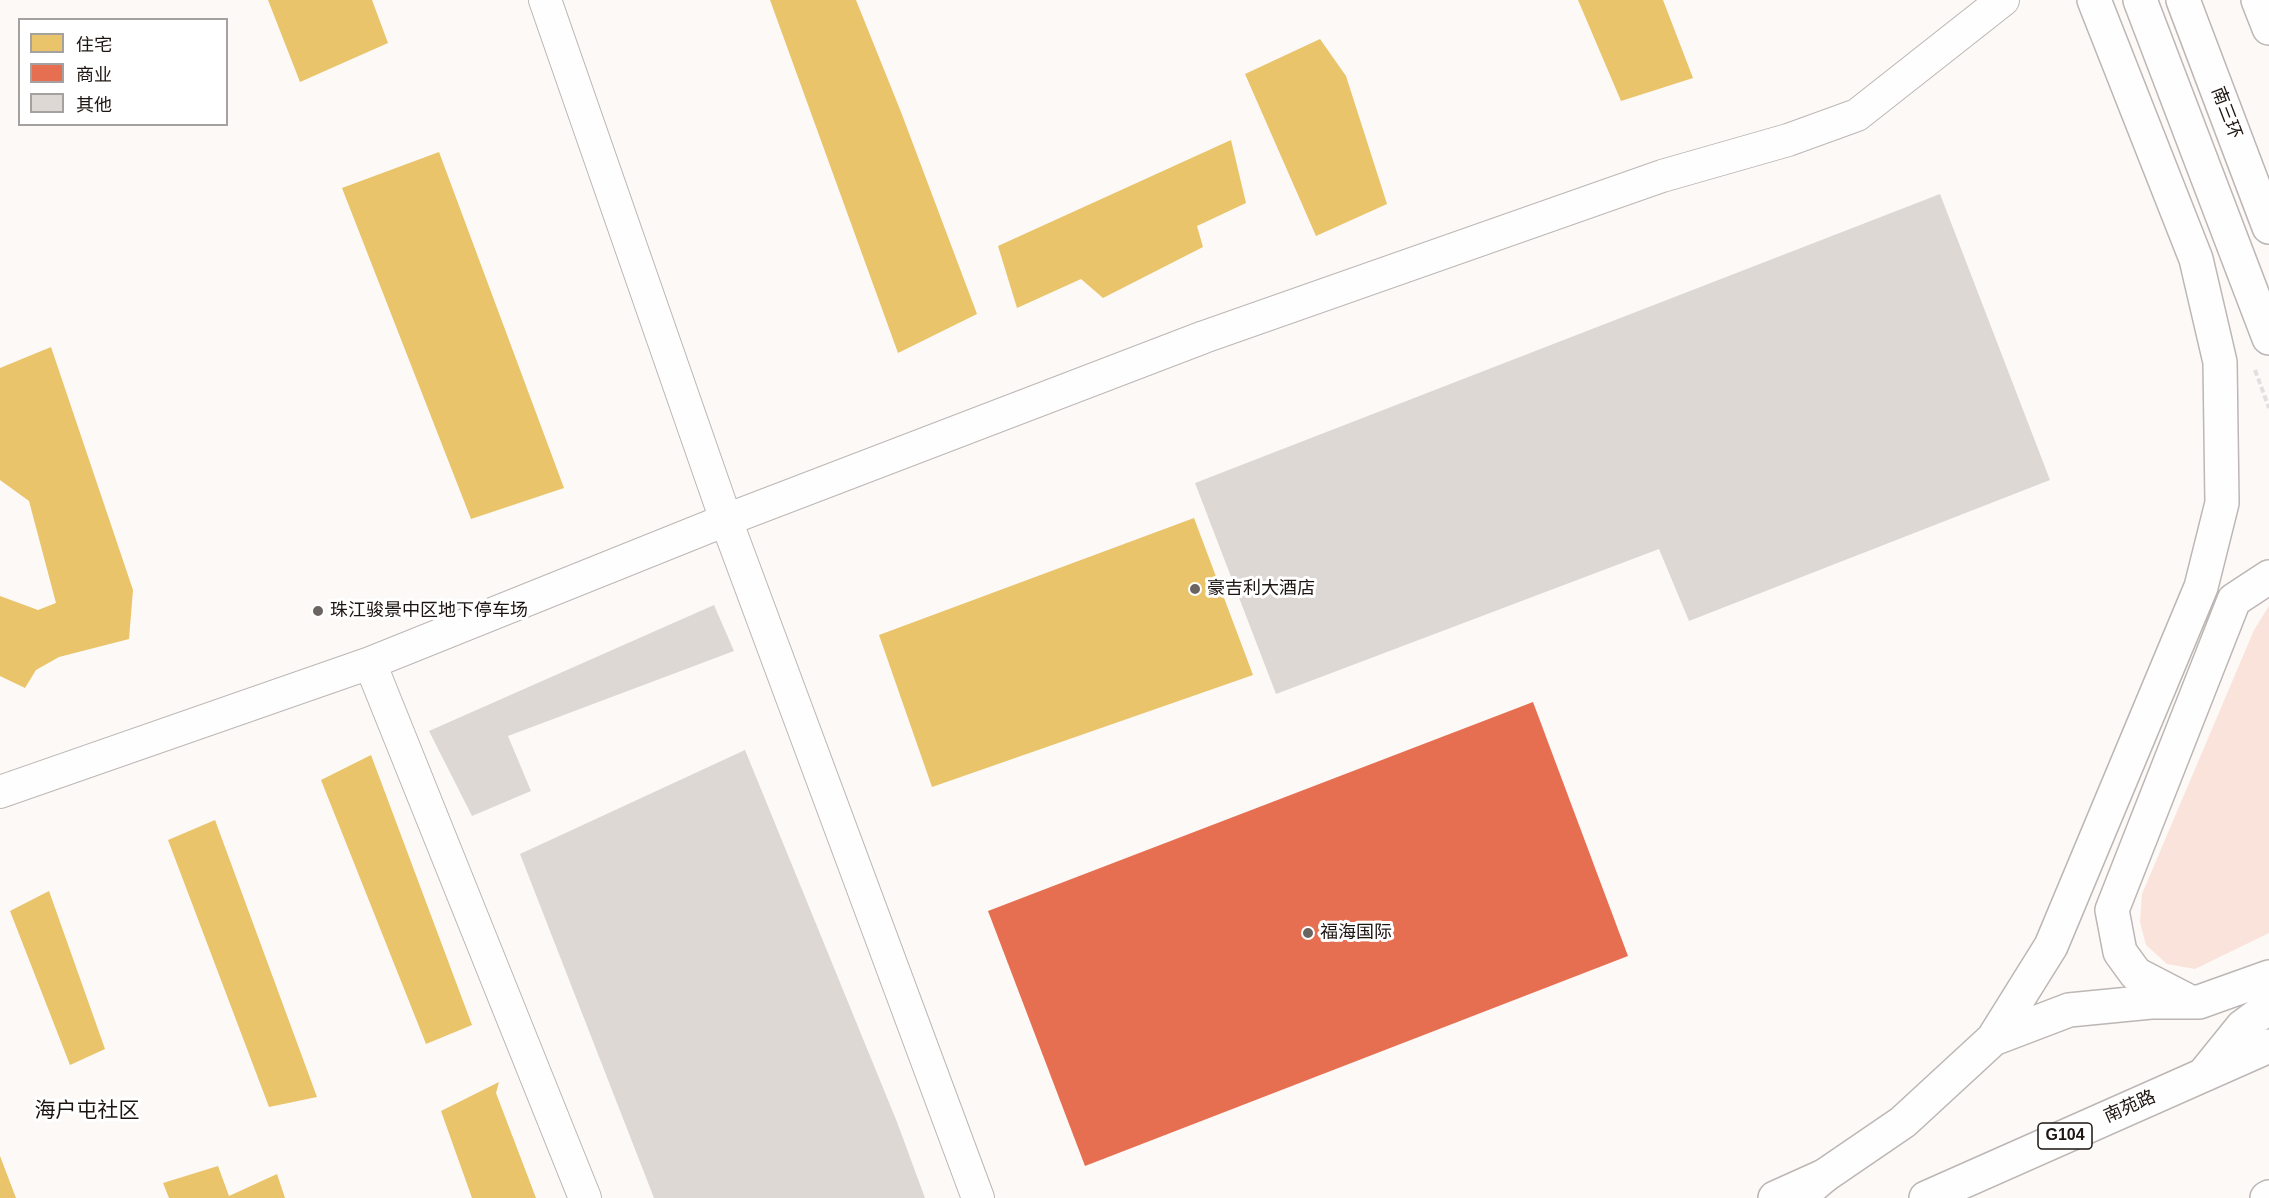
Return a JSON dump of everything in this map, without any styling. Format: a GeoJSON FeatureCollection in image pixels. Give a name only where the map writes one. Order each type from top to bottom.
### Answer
{"type":"FeatureCollection","features":[{"type":"Feature","properties":{"kind":"main road"},"geometry":{"type":"LineString","coordinates":[[1798,1198],[1824,1176],[1903,1122],[1993,1039],[2051,946],[2201,587],[2222,503],[2220,362],[2196,259],[2094,0]]}},
{"type":"Feature","properties":{"kind":"main road"},"geometry":{"type":"LineString","coordinates":[[2140,0],[2269,338]]}},
{"type":"Feature","properties":{"kind":"main road","name":"南三环"},"geometry":{"type":"LineString","coordinates":[[2183,0],[2269,227]]}},
{"type":"Feature","properties":{"kind":"main road"},"geometry":{"type":"LineString","coordinates":[[2258,0],[2269,28]]}},
{"type":"Feature","properties":{"kind":"main road"},"geometry":{"type":"LineString","coordinates":[[2190,1002],[2136,974],[2120,952],[2112,910],[2234,600],[2269,577]]}},
{"type":"Feature","properties":{"kind":"main road"},"geometry":{"type":"LineString","coordinates":[[1993,1039],[2069,1010],[2151,1002],[2199,1002],[2269,977]]}},
{"type":"Feature","properties":{"kind":"main road"},"geometry":{"type":"LineString","coordinates":[[2204,1074],[2242,1026],[2269,1007]]}},
{"type":"Feature","properties":{"kind":"main road","name":"南苑路"},"geometry":{"type":"LineString","coordinates":[[1926,1198],[2269,1046]]}},
{"type":"Feature","properties":{"kind":"main road"},"geometry":{"type":"LineString","coordinates":[[1775,1198],[1824,1176]]}},
{"type":"Feature","properties":{"kind":"street"},"geometry":{"type":"LineString","coordinates":[[545,0],[726,520],[978,1198]]}},
{"type":"Feature","properties":{"kind":"street"},"geometry":{"type":"LineString","coordinates":[[0,792],[370,663],[726,520],[1204,337],[1662,176],[1788,140],[1857,115],[2003,0]]}},
{"type":"Feature","properties":{"kind":"street"},"geometry":{"type":"LineString","coordinates":[[370,663],[585,1198]]}},
{"type":"Feature","properties":{"kind":"path"},"geometry":{"type":"LineString","coordinates":[[2255,370],[2269,408]]}},
{"type":"Feature","properties":{"kind":"shaded area"},"geometry":{"type":"Polygon","coordinates":[[[2269,606],[2269,933],[2195,969],[2167,964],[2146,945],[2140,922],[2142,894],[2254,630],[2269,606]]]}},
{"type":"Feature","properties":{"kind":"building: 住宅"},"geometry":{"type":"Polygon","coordinates":[[[268,0],[372,0],[388,43],[300,82],[268,0]]]}},
{"type":"Feature","properties":{"kind":"building: 住宅"},"geometry":{"type":"Polygon","coordinates":[[[770,0],[856,0],[977,314],[898,353],[770,0]]]}},
{"type":"Feature","properties":{"kind":"building: 住宅"},"geometry":{"type":"Polygon","coordinates":[[[1578,0],[1663,0],[1693,78],[1621,101],[1578,0]]]}},
{"type":"Feature","properties":{"kind":"building: 住宅"},"geometry":{"type":"Polygon","coordinates":[[[1320,39],[1346,76],[1387,204],[1316,236],[1245,74],[1320,39]]]}},
{"type":"Feature","properties":{"kind":"building: 住宅"},"geometry":{"type":"Polygon","coordinates":[[[1231,140],[1246,203],[1197,226],[1203,247],[1103,298],[1081,279],[1017,308],[998,246],[1231,140]]]}},
{"type":"Feature","properties":{"kind":"building: 住宅"},"geometry":{"type":"Polygon","coordinates":[[[439,152],[564,488],[471,519],[342,188],[439,152]]]}},
{"type":"Feature","properties":{"kind":"building: 住宅"},"geometry":{"type":"Polygon","coordinates":[[[51,347],[133,590],[129,639],[59,657],[36,670],[25,688],[0,676],[0,596],[38,610],[56,603],[29,501],[0,480],[0,368],[51,347]]]}},
{"type":"Feature","properties":{"kind":"building: 住宅"},"geometry":{"type":"Polygon","coordinates":[[[1194,518],[1253,675],[932,787],[879,635],[1194,518]]]}},
{"type":"Feature","properties":{"kind":"building: 住宅"},"geometry":{"type":"Polygon","coordinates":[[[371,755],[472,1025],[426,1044],[321,780],[371,755]]]}},
{"type":"Feature","properties":{"kind":"building: 住宅"},"geometry":{"type":"Polygon","coordinates":[[[215,820],[317,1097],[269,1107],[168,840],[215,820]]]}},
{"type":"Feature","properties":{"kind":"building: 住宅"},"geometry":{"type":"Polygon","coordinates":[[[49,891],[105,1049],[70,1065],[10,911],[49,891]]]}},
{"type":"Feature","properties":{"kind":"building: 住宅"},"geometry":{"type":"Polygon","coordinates":[[[499,1082],[496,1093],[536,1198],[472,1198],[441,1111],[499,1082]]]}},
{"type":"Feature","properties":{"kind":"building: 住宅"},"geometry":{"type":"Polygon","coordinates":[[[0,1156],[16,1198],[0,1198],[0,1156]]]}},
{"type":"Feature","properties":{"kind":"building: 住宅"},"geometry":{"type":"Polygon","coordinates":[[[218,1166],[229,1196],[277,1174],[285,1198],[169,1198],[163,1183],[218,1166]]]}},
{"type":"Feature","properties":{"kind":"building: 商业","name":"福海国际"},"geometry":{"type":"Polygon","coordinates":[[[1533,702],[1628,956],[1085,1166],[988,911],[1533,702]]]}},
{"type":"Feature","properties":{"kind":"building: 其他"},"geometry":{"type":"Polygon","coordinates":[[[1940,194],[2050,480],[1689,621],[1659,549],[1276,694],[1195,483],[1940,194]]]}},
{"type":"Feature","properties":{"kind":"building: 其他"},"geometry":{"type":"Polygon","coordinates":[[[714,605],[734,651],[508,736],[531,791],[472,816],[429,731],[714,605]]]}},
{"type":"Feature","properties":{"kind":"building: 其他"},"geometry":{"type":"Polygon","coordinates":[[[745,750],[897,1122],[925,1198],[654,1198],[520,854],[745,750]]]}},
{"type":"Feature","properties":{"kind":"place","name":"豪吉利大酒店"},"geometry":{"type":"Point","coordinates":[1195,589]}},
{"type":"Feature","properties":{"kind":"place","name":"珠江骏景中区地下停车场"},"geometry":{"type":"Point","coordinates":[318,611]}},
{"type":"Feature","properties":{"kind":"place","name":"福海国际"},"geometry":{"type":"Point","coordinates":[1308,933]}},
{"type":"Feature","properties":{"kind":"district","name":"海户屯社区"},"geometry":{"type":"Point","coordinates":[87,1111]}}]}
